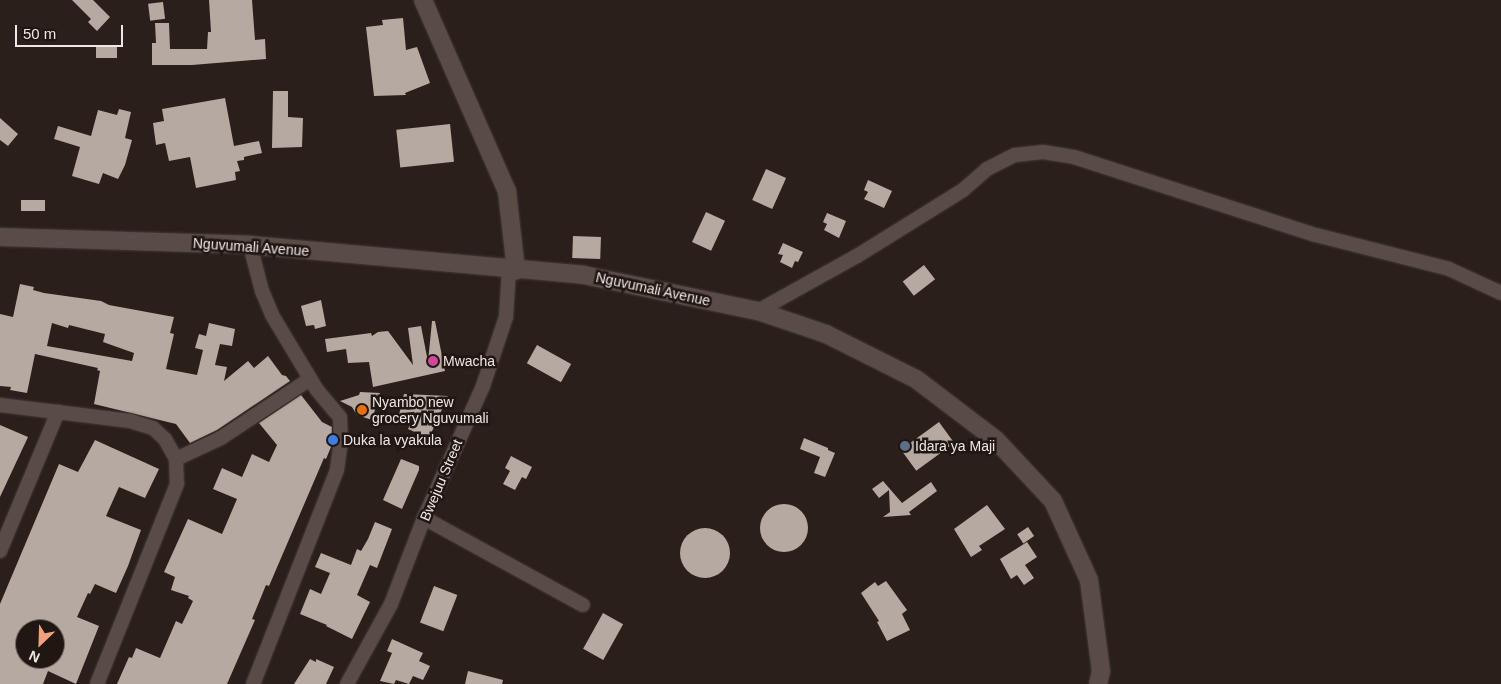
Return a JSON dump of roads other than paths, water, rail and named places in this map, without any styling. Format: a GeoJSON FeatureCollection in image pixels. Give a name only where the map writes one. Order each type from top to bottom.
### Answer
{"type":"FeatureCollection","features":[{"type":"Feature","properties":{"kind":"street"},"geometry":{"type":"LineString","coordinates":[[423,0],[507,191],[513,269]]}},
{"type":"Feature","properties":{"kind":"street"},"geometry":{"type":"LineString","coordinates":[[758,310],[856,256],[955,196],[987,168],[1015,154],[1043,152],[1074,157],[1316,236],[1449,269],[1501,293]]}},
{"type":"Feature","properties":{"kind":"street","name":"Nguvumali Avenue"},"geometry":{"type":"LineString","coordinates":[[0,237],[250,245],[584,275],[758,310],[826,334],[916,379],[996,440],[1052,501],[1089,580],[1101,671],[1098,684]]}},
{"type":"Feature","properties":{"kind":"street"},"geometry":{"type":"LineString","coordinates":[[250,245],[262,291],[272,315],[310,379],[340,417],[341,441],[337,470],[252,684]]}},
{"type":"Feature","properties":{"kind":"street","name":"Bwejuu Street"},"geometry":{"type":"LineString","coordinates":[[348,684],[391,604],[424,518],[483,386],[506,317],[513,269]]}},
{"type":"Feature","properties":{"kind":"street"},"geometry":{"type":"LineString","coordinates":[[176,458],[221,438],[310,379]]}},
{"type":"Feature","properties":{"kind":"street"},"geometry":{"type":"LineString","coordinates":[[0,405],[130,422],[153,428],[165,439],[176,458],[177,484],[97,684]]}},
{"type":"Feature","properties":{"kind":"street"},"geometry":{"type":"LineString","coordinates":[[1,548],[58,412]]}},
{"type":"Feature","properties":{"kind":"street"},"geometry":{"type":"LineString","coordinates":[[424,518],[583,605]]}},
{"type":"Feature","properties":{"kind":"place","name":"Mwacha"},"geometry":{"type":"Point","coordinates":[433,361]}},
{"type":"Feature","properties":{"kind":"place","name":"Nyambo new grocery Nguvumali"},"geometry":{"type":"Point","coordinates":[362,410]}},
{"type":"Feature","properties":{"kind":"place","name":"Duka la vyakula"},"geometry":{"type":"Point","coordinates":[333,440]}},
{"type":"Feature","properties":{"kind":"place","name":"Idara ya Maji"},"geometry":{"type":"Point","coordinates":[905,446]}}]}
